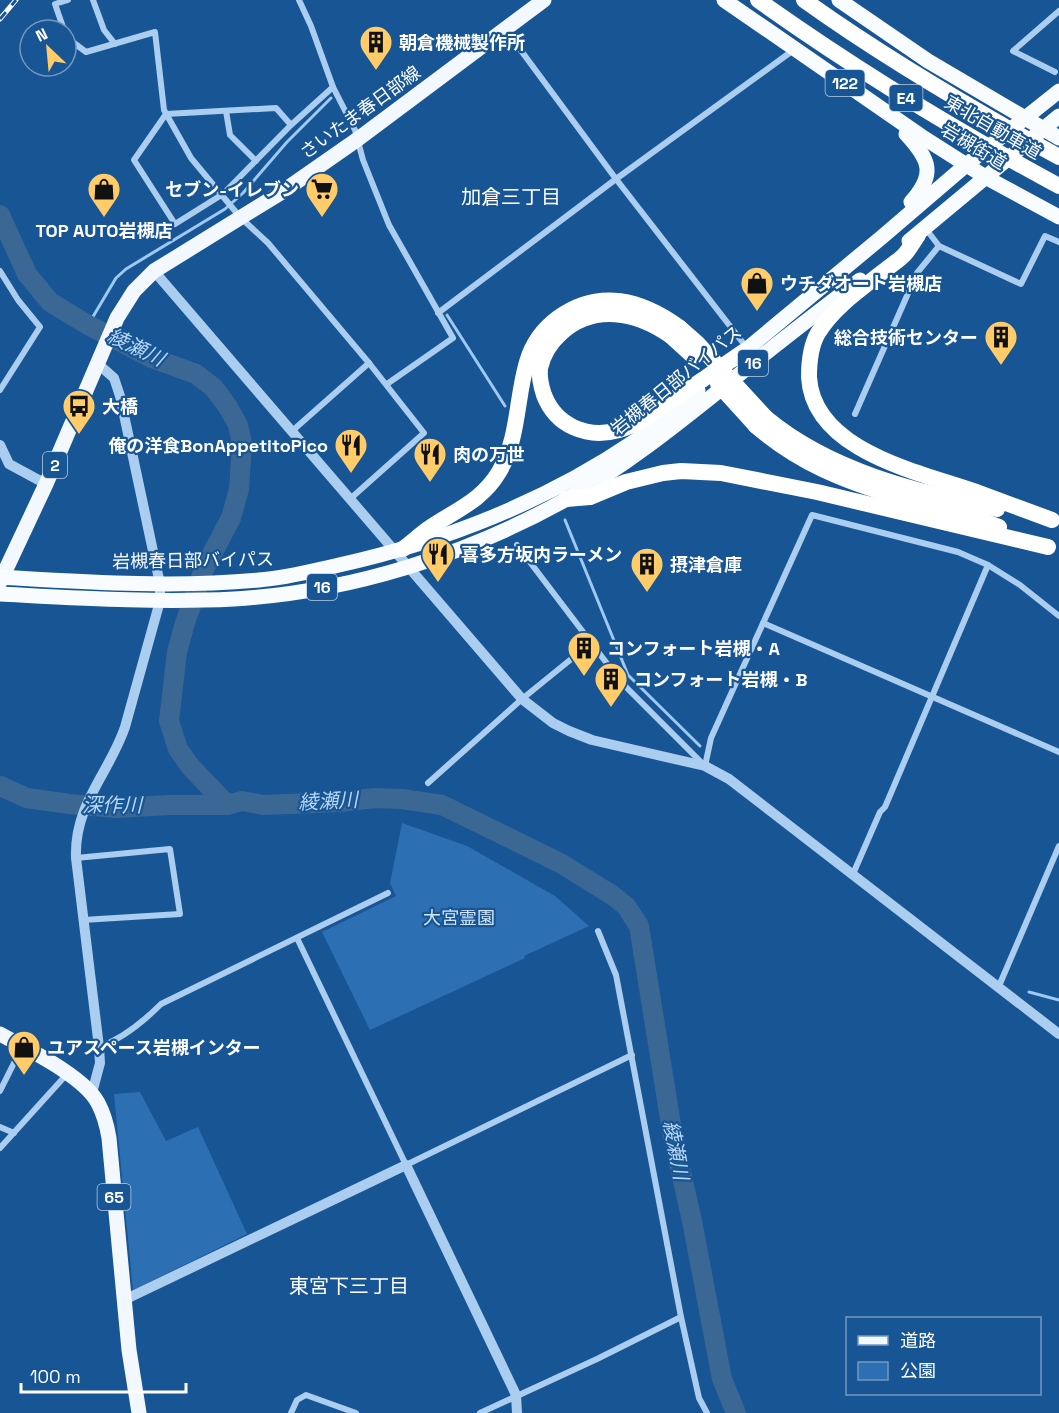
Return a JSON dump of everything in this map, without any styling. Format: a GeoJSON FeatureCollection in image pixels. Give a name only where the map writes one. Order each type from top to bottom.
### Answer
{"type":"FeatureCollection","features":[{"type":"Feature","properties":{"kind":"highway","name":"岩槻街道"},"geometry":{"type":"LineString","coordinates":[[724,0],[966,165],[1059,217]]}},
{"type":"Feature","properties":{"kind":"highway","name":"東北自動車道"},"geometry":{"type":"LineString","coordinates":[[758,0],[847,61],[975,141],[1059,186]]}},
{"type":"Feature","properties":{"kind":"highway","name":"東北自動車道"},"geometry":{"type":"LineString","coordinates":[[804,0],[983,115],[1059,157]]}},
{"type":"Feature","properties":{"kind":"highway"},"geometry":{"type":"LineString","coordinates":[[839,0],[928,61],[1059,138]]}},
{"type":"Feature","properties":{"kind":"highway"},"geometry":{"type":"LineString","coordinates":[[988,97],[1009,105],[1029,103],[1056,94]]}},
{"type":"Feature","properties":{"kind":"highway","name":"岩槻春日部バイパス"},"geometry":{"type":"LineString","coordinates":[[1,579],[160,584],[235,582],[292,576],[398,550],[499,515],[601,462],[656,425],[966,165],[1056,94]]}},
{"type":"Feature","properties":{"kind":"highway"},"geometry":{"type":"LineString","coordinates":[[836,276],[860,250],[904,210],[923,189],[927,177],[925,156],[887,113]]}},
{"type":"Feature","properties":{"kind":"highway","name":"岩槻春日部バイパス"},"geometry":{"type":"LineString","coordinates":[[0,594],[167,601],[235,598],[321,587],[408,567],[479,542],[566,499],[677,424],[922,232],[1059,116]]}},
{"type":"Feature","properties":{"kind":"highway"},"geometry":{"type":"LineString","coordinates":[[975,141],[1059,198]]}},
{"type":"Feature","properties":{"kind":"highway"},"geometry":{"type":"LineString","coordinates":[[922,232],[905,255],[833,313],[817,336],[809,370],[814,400],[819,412],[835,428],[866,451],[906,469],[1055,521]]}},
{"type":"Feature","properties":{"kind":"highway"},"geometry":{"type":"LineString","coordinates":[[398,550],[476,499],[498,475],[513,442],[527,362],[534,345],[554,321],[583,304],[617,300],[648,308],[675,332]]}},
{"type":"Feature","properties":{"kind":"highway"},"geometry":{"type":"LineString","coordinates":[[745,350],[658,411],[638,423],[605,433],[584,432],[563,422],[548,405],[540,380],[542,361],[555,339],[572,325],[593,316],[616,313],[644,320],[697,343],[761,422],[785,449],[802,460],[835,475],[899,497],[975,517],[1054,548]]}},
{"type":"Feature","properties":{"kind":"highway"},"geometry":{"type":"LineString","coordinates":[[761,422],[810,450],[865,474],[975,504],[1055,521]]}},
{"type":"Feature","properties":{"kind":"highway"},"geometry":{"type":"LineString","coordinates":[[566,499],[590,497],[626,482],[663,473],[681,471],[721,473],[817,492],[1054,548]]}},
{"type":"Feature","properties":{"kind":"main road","name":"さいたま春日部線"},"geometry":{"type":"LineString","coordinates":[[1,579],[46,484],[117,318],[134,291],[154,271],[236,212],[282,192],[358,139],[544,0]]}},
{"type":"Feature","properties":{"kind":"main road","name":"65"},"geometry":{"type":"LineString","coordinates":[[0,1034],[67,1073],[92,1093],[107,1126],[130,1362],[139,1413]]}},
{"type":"Feature","properties":{"kind":"street"},"geometry":{"type":"LineString","coordinates":[[60,18],[55,4],[68,0]]}},
{"type":"Feature","properties":{"kind":"street"},"geometry":{"type":"LineString","coordinates":[[93,0],[104,30],[115,44]]}},
{"type":"Feature","properties":{"kind":"street"},"geometry":{"type":"LineString","coordinates":[[299,0],[333,87],[358,139],[363,160],[389,225],[453,338],[387,384]]}},
{"type":"Feature","properties":{"kind":"street"},"geometry":{"type":"LineString","coordinates":[[1055,72],[1013,51],[1059,11]]}},
{"type":"Feature","properties":{"kind":"street"},"geometry":{"type":"LineString","coordinates":[[505,29],[745,350]]}},
{"type":"Feature","properties":{"kind":"street"},"geometry":{"type":"LineString","coordinates":[[78,46],[86,52],[155,32],[166,114],[191,158],[387,384],[424,433],[350,499]]}},
{"type":"Feature","properties":{"kind":"street"},"geometry":{"type":"LineString","coordinates":[[438,313],[616,179],[796,49]]}},
{"type":"Feature","properties":{"kind":"street"},"geometry":{"type":"LineString","coordinates":[[166,114],[134,160],[175,224],[225,197],[291,125],[333,87]]}},
{"type":"Feature","properties":{"kind":"street"},"geometry":{"type":"LineString","coordinates":[[166,114],[276,108],[291,125]]}},
{"type":"Feature","properties":{"kind":"street"},"geometry":{"type":"LineString","coordinates":[[226,111],[230,135],[256,161]]}},
{"type":"Feature","properties":{"kind":"street"},"geometry":{"type":"LineString","coordinates":[[922,232],[939,246],[1021,284],[1045,236],[1059,242]]}},
{"type":"Feature","properties":{"kind":"street"},"geometry":{"type":"LineString","coordinates":[[855,414],[917,273],[939,246]]}},
{"type":"Feature","properties":{"kind":"street"},"geometry":{"type":"LineString","coordinates":[[154,271],[291,432],[398,550],[408,567],[522,699],[554,723],[592,740],[705,766],[729,778],[1059,1034]]}},
{"type":"Feature","properties":{"kind":"street"},"geometry":{"type":"LineString","coordinates":[[0,272],[18,300],[40,327],[0,390]]}},
{"type":"Feature","properties":{"kind":"street"},"geometry":{"type":"LineString","coordinates":[[92,1093],[100,1063],[99,1047],[75,844],[79,820],[121,740],[167,601],[160,584],[120,396],[114,378],[100,357]]}},
{"type":"Feature","properties":{"kind":"street"},"geometry":{"type":"LineString","coordinates":[[291,432],[369,363]]}},
{"type":"Feature","properties":{"kind":"street"},"geometry":{"type":"LineString","coordinates":[[0,444],[9,464],[46,484]]}},
{"type":"Feature","properties":{"kind":"street"},"geometry":{"type":"LineString","coordinates":[[705,766],[711,738],[812,515],[958,552],[988,565],[1020,585],[1059,616]]}},
{"type":"Feature","properties":{"kind":"street"},"geometry":{"type":"LineString","coordinates":[[517,545],[621,682],[705,766]]}},
{"type":"Feature","properties":{"kind":"street"},"geometry":{"type":"LineString","coordinates":[[853,874],[880,812],[885,807],[988,565]]}},
{"type":"Feature","properties":{"kind":"street"},"geometry":{"type":"LineString","coordinates":[[763,623],[1059,752]]}},
{"type":"Feature","properties":{"kind":"street"},"geometry":{"type":"LineString","coordinates":[[428,783],[522,699],[591,643]]}},
{"type":"Feature","properties":{"kind":"street"},"geometry":{"type":"LineString","coordinates":[[999,986],[1059,846]]}},
{"type":"Feature","properties":{"kind":"street"},"geometry":{"type":"LineString","coordinates":[[76,858],[170,849],[180,914],[83,920]]}},
{"type":"Feature","properties":{"kind":"street"},"geometry":{"type":"LineString","coordinates":[[99,1047],[132,1029],[161,1004],[388,893]]}},
{"type":"Feature","properties":{"kind":"street"},"geometry":{"type":"LineString","coordinates":[[598,931],[616,975],[681,1317],[699,1398],[707,1413]]}},
{"type":"Feature","properties":{"kind":"street"},"geometry":{"type":"LineString","coordinates":[[297,938],[516,1395],[517,1413]]}},
{"type":"Feature","properties":{"kind":"street"},"geometry":{"type":"LineString","coordinates":[[0,1091],[22,1047]]}},
{"type":"Feature","properties":{"kind":"street"},"geometry":{"type":"LineString","coordinates":[[124,1300],[632,1055]]}},
{"type":"Feature","properties":{"kind":"street"},"geometry":{"type":"LineString","coordinates":[[0,1148],[67,1073]]}},
{"type":"Feature","properties":{"kind":"street"},"geometry":{"type":"LineString","coordinates":[[0,1127],[14,1133]]}},
{"type":"Feature","properties":{"kind":"street"},"geometry":{"type":"LineString","coordinates":[[480,1413],[681,1317]]}},
{"type":"Feature","properties":{"kind":"street"},"geometry":{"type":"LineString","coordinates":[[291,1413],[297,1401],[306,1395],[356,1413]]}},
{"type":"Feature","properties":{"kind":"green space","name":"大宮霊園"},"geometry":{"type":"Polygon","coordinates":[[[402,823],[467,846],[555,896],[589,926],[370,1030],[322,932],[396,896],[390,883],[402,823]]]}},
{"type":"Feature","properties":{"kind":"green space"},"geometry":{"type":"Polygon","coordinates":[[[140,1092],[166,1141],[198,1127],[247,1234],[133,1290],[114,1094],[140,1092]]]}},
{"type":"Feature","properties":{"kind":"waterway"},"geometry":{"type":"LineString","coordinates":[[88,325],[116,278],[126,269],[225,209],[243,193],[287,142],[331,98]]}},
{"type":"Feature","properties":{"kind":"waterway","name":"綾瀬川"},"geometry":{"type":"LineString","coordinates":[[0,215],[27,274],[50,302],[88,325],[152,358],[196,374],[214,388],[238,425],[242,443],[239,489],[231,518],[204,569],[185,623],[177,652],[169,721],[178,749],[190,766],[227,805]]}},
{"type":"Feature","properties":{"kind":"waterway"},"geometry":{"type":"LineString","coordinates":[[447,315],[505,406]]}},
{"type":"Feature","properties":{"kind":"waterway"},"geometry":{"type":"LineString","coordinates":[[565,520],[628,675],[700,746]]}},
{"type":"Feature","properties":{"kind":"waterway","name":"綾瀬川"},"geometry":{"type":"LineString","coordinates":[[0,786],[27,798],[116,808],[227,805],[242,801],[263,805],[340,802],[375,798],[402,799],[442,805],[562,864],[626,906],[639,926],[673,1137],[692,1221],[722,1379],[736,1413]]}},
{"type":"Feature","properties":{"kind":"waterway"},"geometry":{"type":"LineString","coordinates":[[1029,992],[1059,1000]]}},
{"type":"Feature","properties":{"kind":"railway"},"geometry":{"type":"LineString","coordinates":[[0,19],[16,0]]}},
{"type":"Feature","properties":{"kind":"place","name":"朝倉機械製作所"},"geometry":{"type":"Point","coordinates":[376,71]}},
{"type":"Feature","properties":{"kind":"place","name":"TOP AUTO岩槻店"},"geometry":{"type":"Point","coordinates":[104,218]}},
{"type":"Feature","properties":{"kind":"place","name":"セブン-イレブン"},"geometry":{"type":"Point","coordinates":[322,218]}},
{"type":"Feature","properties":{"kind":"place","name":"ウチダオート岩槻店"},"geometry":{"type":"Point","coordinates":[757,312]}},
{"type":"Feature","properties":{"kind":"place","name":"総合技術センター"},"geometry":{"type":"Point","coordinates":[1001,366]}},
{"type":"Feature","properties":{"kind":"place","name":"大橋"},"geometry":{"type":"Point","coordinates":[79,435]}},
{"type":"Feature","properties":{"kind":"place","name":"俺の洋食BonAppetitoPico"},"geometry":{"type":"Point","coordinates":[351,474]}},
{"type":"Feature","properties":{"kind":"place","name":"肉の万世"},"geometry":{"type":"Point","coordinates":[430,483]}},
{"type":"Feature","properties":{"kind":"place","name":"喜多方坂内ラーメン"},"geometry":{"type":"Point","coordinates":[438,583]}},
{"type":"Feature","properties":{"kind":"place","name":"摂津倉庫"},"geometry":{"type":"Point","coordinates":[647,593]}},
{"type":"Feature","properties":{"kind":"place","name":"コンフォート岩槻・A"},"geometry":{"type":"Point","coordinates":[584,677]}},
{"type":"Feature","properties":{"kind":"place","name":"コンフォート岩槻・B"},"geometry":{"type":"Point","coordinates":[611,708]}},
{"type":"Feature","properties":{"kind":"place","name":"ユアスペース岩槻インター"},"geometry":{"type":"Point","coordinates":[24,1076]}},
{"type":"Feature","properties":{"kind":"district","name":"加倉三丁目"},"geometry":{"type":"Point","coordinates":[511,197]}},
{"type":"Feature","properties":{"kind":"district","name":"東宮下三丁目"},"geometry":{"type":"Point","coordinates":[349,1286]}},
{"type":"Feature","properties":{"kind":"water label","name":"深作川"},"geometry":{"type":"Point","coordinates":[112,805]}}]}
